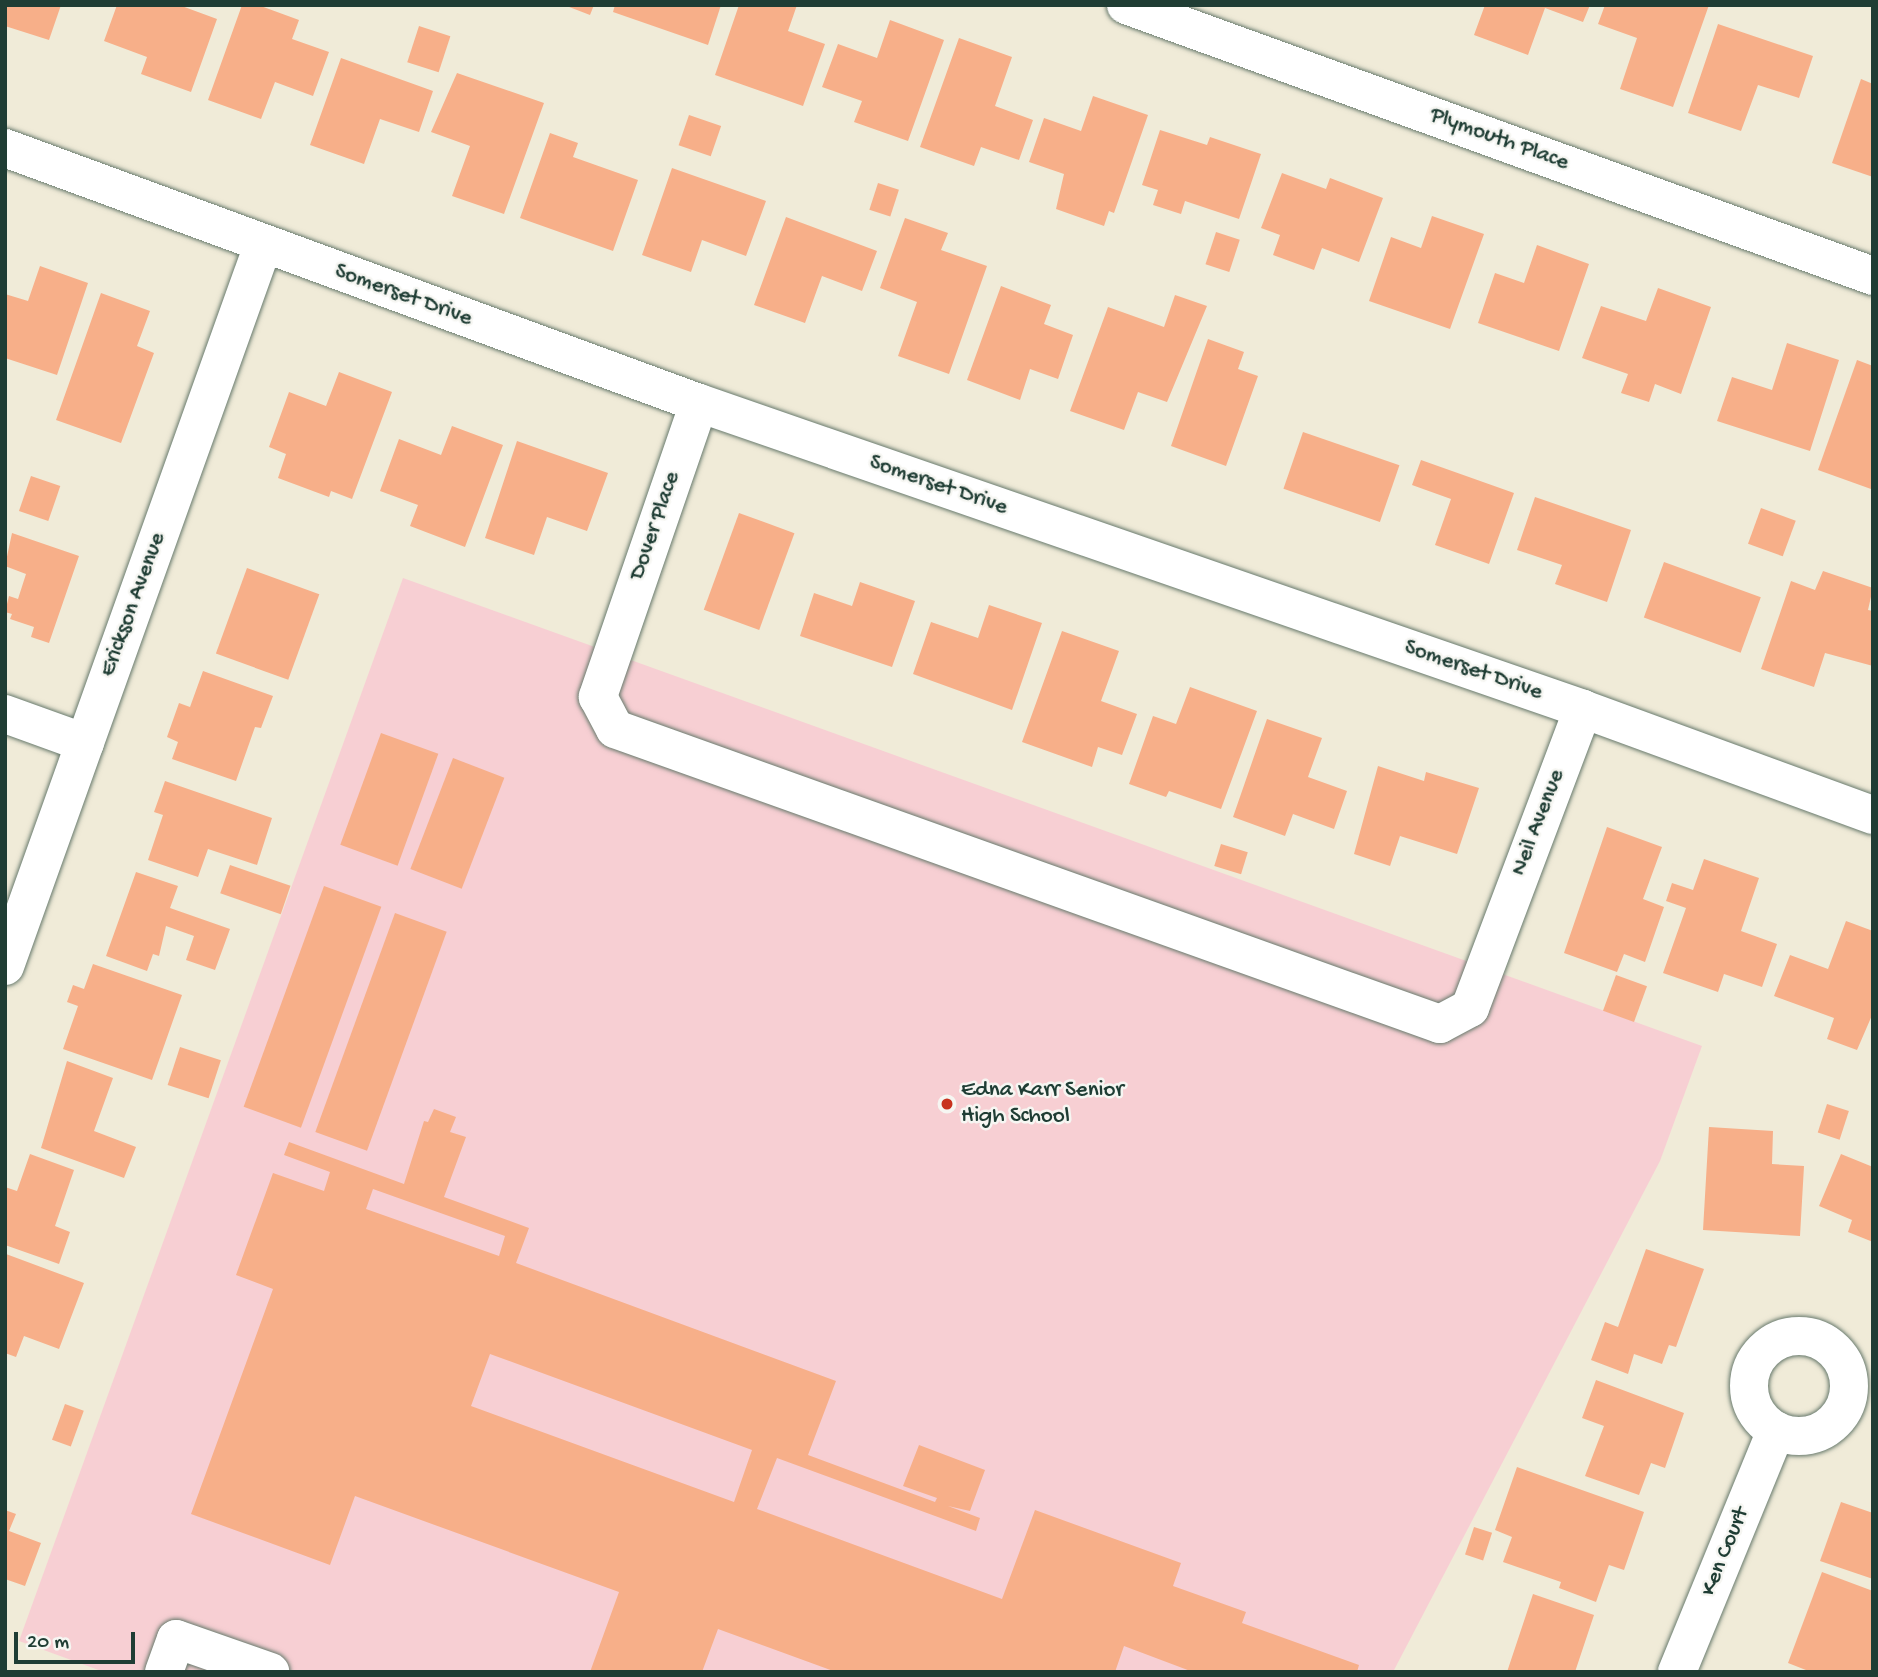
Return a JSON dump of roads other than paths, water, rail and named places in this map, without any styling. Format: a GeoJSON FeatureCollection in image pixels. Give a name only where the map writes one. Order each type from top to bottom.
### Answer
{"type":"FeatureCollection","features":[{"type":"Feature","properties":{"kind":"street","name":"Plymouth Place"},"geometry":{"type":"LineString","coordinates":[[1126,5],[1873,276]]}},
{"type":"Feature","properties":{"kind":"street","name":"Somerset Drive"},"geometry":{"type":"LineString","coordinates":[[5,148],[699,403],[1583,709],[1873,815]]}},
{"type":"Feature","properties":{"kind":"street","name":"Erickson Avenue"},"geometry":{"type":"LineString","coordinates":[[5,966],[264,245]]}},
{"type":"Feature","properties":{"kind":"street","name":"Dover Place"},"geometry":{"type":"LineString","coordinates":[[699,403],[598,697],[615,729],[1440,1024],[1470,1008],[1495,938]]}},
{"type":"Feature","properties":{"kind":"street","name":"Neil Avenue"},"geometry":{"type":"LineString","coordinates":[[1495,938],[1583,709]]}},
{"type":"Feature","properties":{"kind":"street"},"geometry":{"type":"LineString","coordinates":[[5,714],[85,743]]}},
{"type":"Feature","properties":{"kind":"street","name":"Ken Court"},"geometry":{"type":"LineString","coordinates":[[1677,1672],[1776,1431]]}},
{"type":"Feature","properties":{"kind":"street"},"geometry":{"type":"LineString","coordinates":[[164,1672],[176,1639],[270,1672]]}},
{"type":"Feature","properties":{"kind":"place","name":"Edna Karr Senior High School"},"geometry":{"type":"Point","coordinates":[947,1104]}}]}
